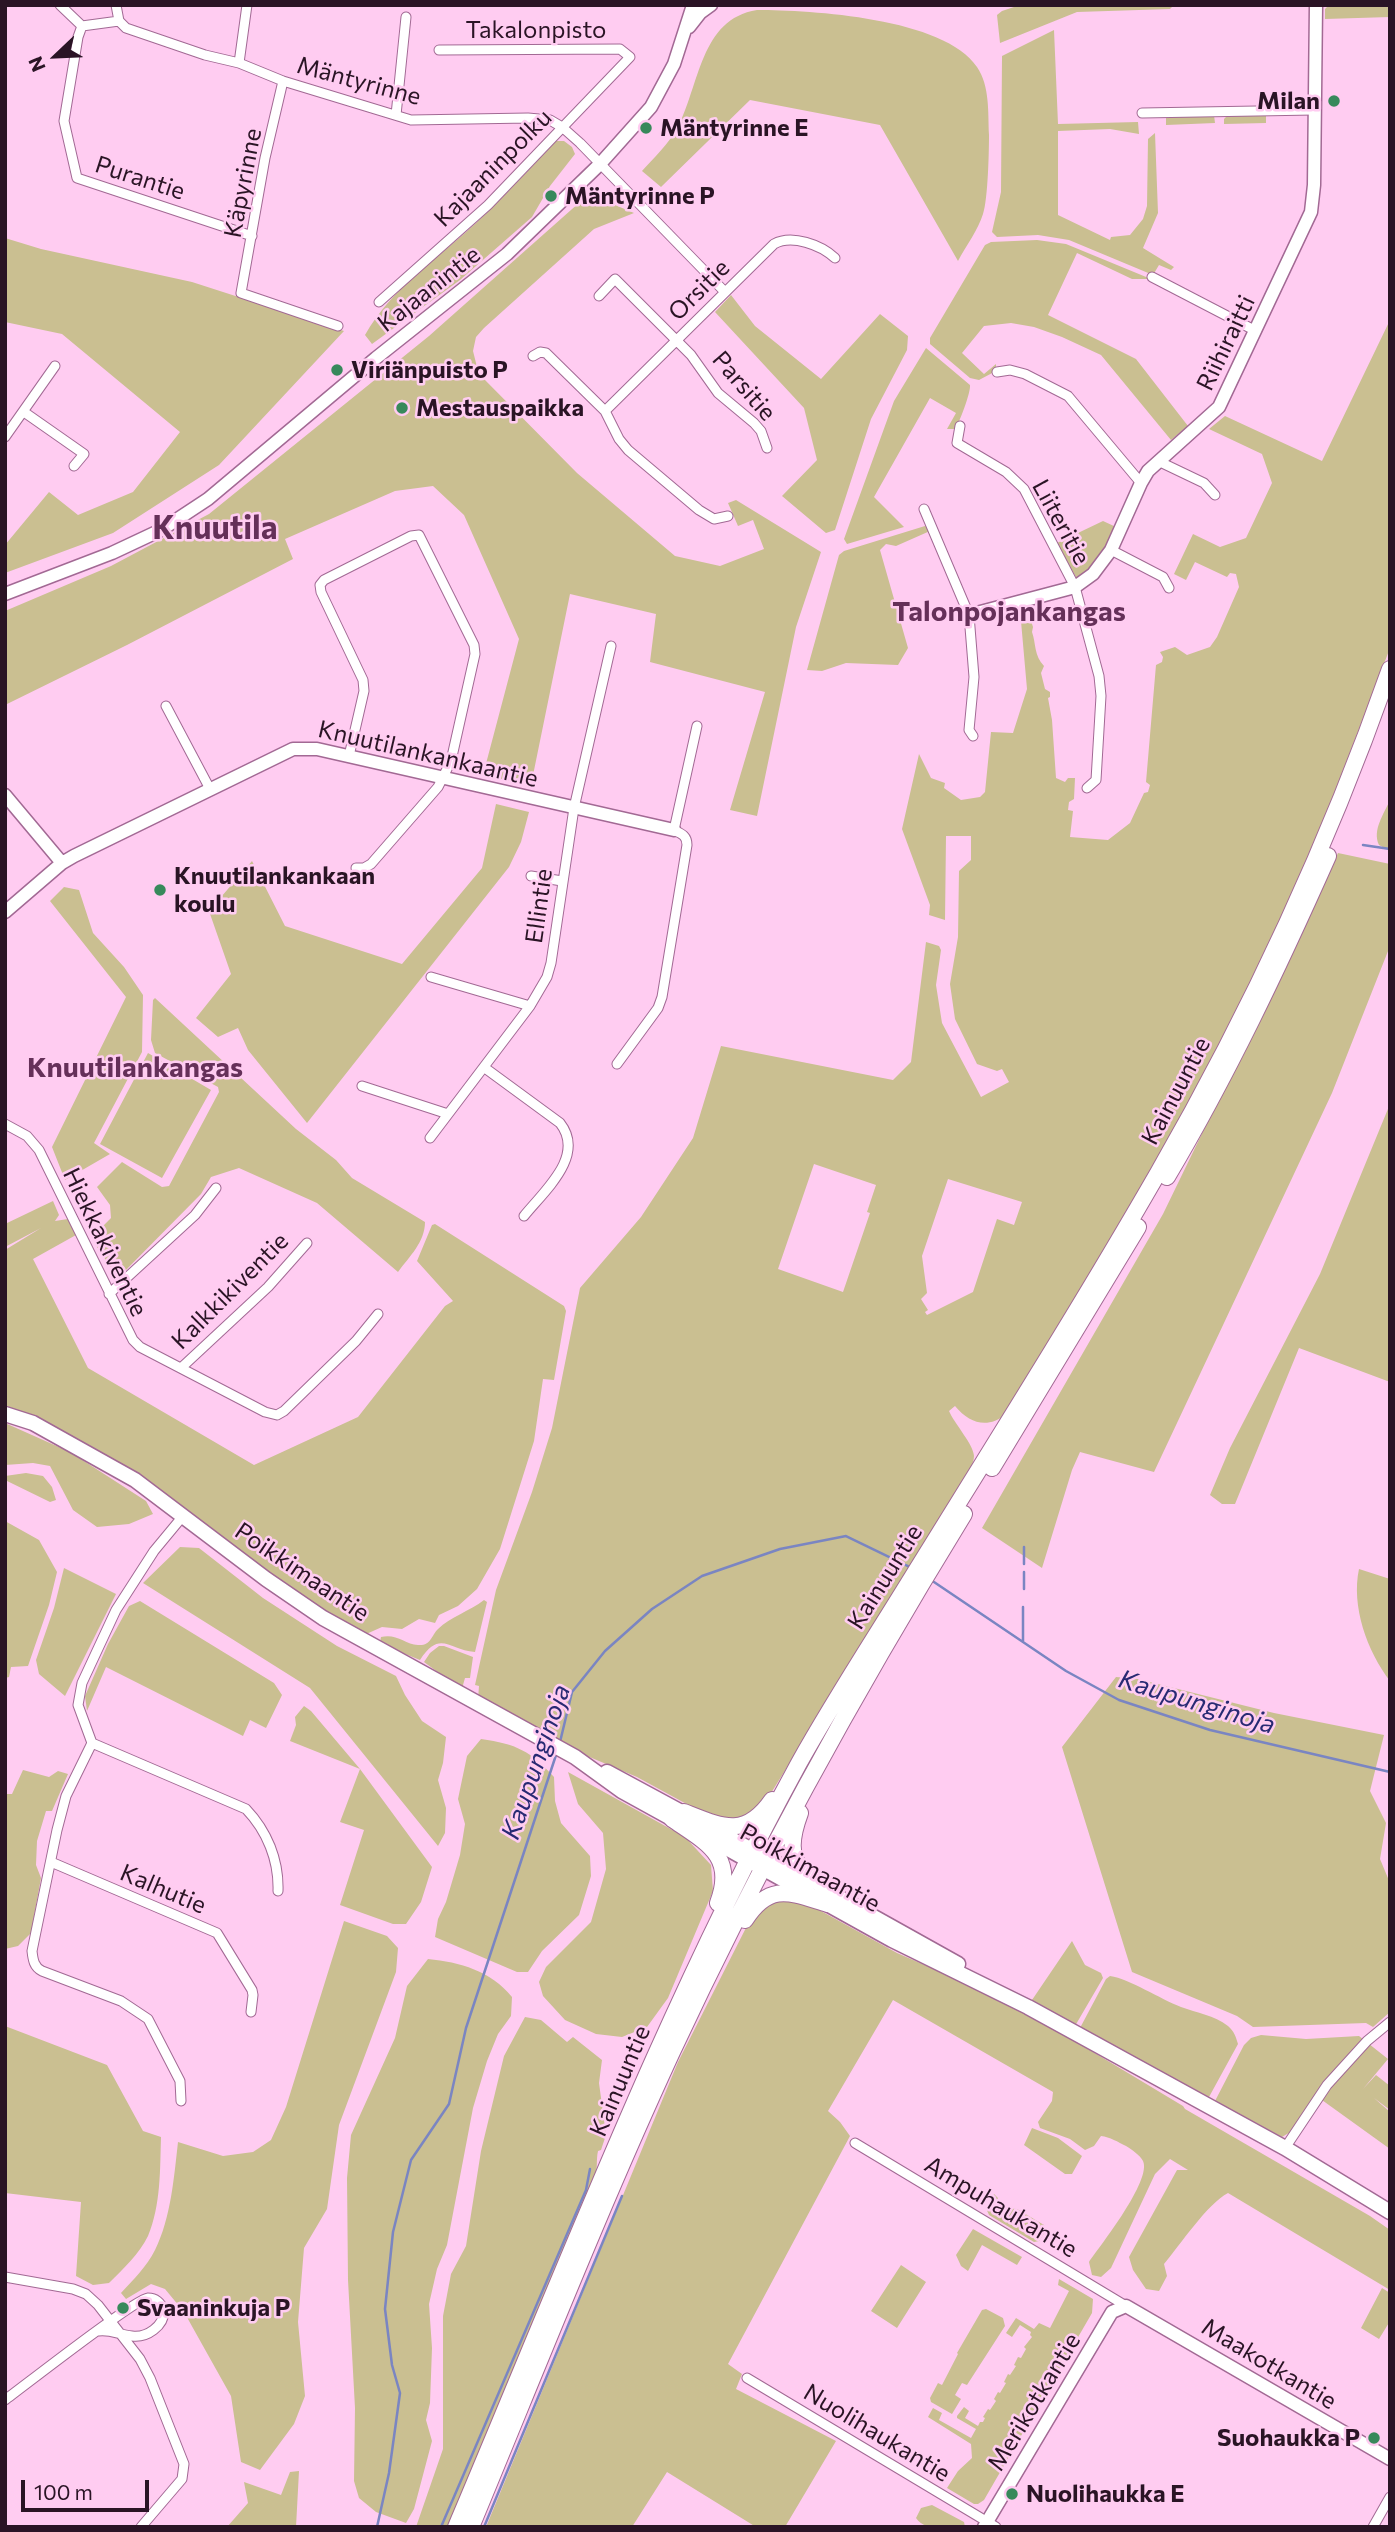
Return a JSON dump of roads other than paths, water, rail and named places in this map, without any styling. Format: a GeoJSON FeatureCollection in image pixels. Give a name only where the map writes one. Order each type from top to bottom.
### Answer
{"type":"FeatureCollection","features":[{"type":"Feature","properties":{"kind":"highway","name":"Kainuuntie"},"geometry":{"type":"LineString","coordinates":[[456,2527],[654,2058],[702,1954],[758,1859],[817,1749],[1122,1234],[1227,1045],[1322,843],[1390,669]]}},
{"type":"Feature","properties":{"kind":"highway","name":"Kainuuntie"},"geometry":{"type":"LineString","coordinates":[[926,1566],[1111,1274],[1226,1073],[1327,858],[1390,701]]}},
{"type":"Feature","properties":{"kind":"highway"},"geometry":{"type":"LineString","coordinates":[[678,1815],[733,1827],[751,1823],[817,1749]]}},
{"type":"Feature","properties":{"kind":"highway"},"geometry":{"type":"LineString","coordinates":[[817,1749],[792,1846],[796,1864],[833,1900]]}},
{"type":"Feature","properties":{"kind":"highway"},"geometry":{"type":"LineString","coordinates":[[678,1815],[717,1853],[724,1868],[725,1885],[702,1954]]}},
{"type":"Feature","properties":{"kind":"highway","name":"Kainuuntie"},"geometry":{"type":"LineString","coordinates":[[471,2527],[624,2159],[705,1984],[758,1859]]}},
{"type":"Feature","properties":{"kind":"highway"},"geometry":{"type":"LineString","coordinates":[[705,1984],[753,1908],[766,1896],[784,1892],[833,1900]]}},
{"type":"Feature","properties":{"kind":"main road","name":"Poikkimaantie"},"geometry":{"type":"LineString","coordinates":[[5,1414],[33,1423],[135,1480],[275,1586],[323,1618],[547,1742],[631,1783],[678,1815],[833,1900],[958,1963],[1024,2005],[1285,2148],[1390,2212]]}},
{"type":"Feature","properties":{"kind":"street"},"geometry":{"type":"LineString","coordinates":[[61,5],[82,26],[119,21],[116,5]]}},
{"type":"Feature","properties":{"kind":"street"},"geometry":{"type":"LineString","coordinates":[[239,63],[247,5]]}},
{"type":"Feature","properties":{"kind":"street","name":"Kajaanintie"},"geometry":{"type":"LineString","coordinates":[[5,594],[112,553],[161,530],[208,499],[376,358],[507,254],[600,164],[651,107],[674,64],[693,5]]}},
{"type":"Feature","properties":{"kind":"street","name":"Kajaanintie"},"geometry":{"type":"LineString","coordinates":[[681,43],[700,13],[711,5]]}},
{"type":"Feature","properties":{"kind":"street","name":"Riihiraitti"},"geometry":{"type":"LineString","coordinates":[[969,615],[1074,587],[1093,574],[1111,550],[1141,483],[1158,461],[1219,407],[1311,212],[1314,185],[1316,5]]}},
{"type":"Feature","properties":{"kind":"street"},"geometry":{"type":"LineString","coordinates":[[396,115],[406,17]]}},
{"type":"Feature","properties":{"kind":"street","name":"Mäntyrinne"},"geometry":{"type":"LineString","coordinates":[[119,21],[126,28],[139,33],[411,120],[550,120],[562,127],[600,164],[724,291]]}},
{"type":"Feature","properties":{"kind":"street","name":"Purantie"},"geometry":{"type":"LineString","coordinates":[[82,26],[64,121],[77,178],[252,236]]}},
{"type":"Feature","properties":{"kind":"street","name":"Takalonpisto"},"geometry":{"type":"LineString","coordinates":[[439,50],[620,49],[630,57]]}},
{"type":"Feature","properties":{"kind":"street","name":"Kajaaninpolku"},"geometry":{"type":"LineString","coordinates":[[379,302],[488,205],[630,57]]}},
{"type":"Feature","properties":{"kind":"street","name":"Käpyrinne"},"geometry":{"type":"LineString","coordinates":[[283,81],[265,158],[241,293],[338,326]]}},
{"type":"Feature","properties":{"kind":"street"},"geometry":{"type":"LineString","coordinates":[[1142,113],[1314,110]]}},
{"type":"Feature","properties":{"kind":"street","name":"Orsitie"},"geometry":{"type":"LineString","coordinates":[[605,411],[771,247],[785,239],[824,249],[835,258]]}},
{"type":"Feature","properties":{"kind":"street"},"geometry":{"type":"LineString","coordinates":[[1152,277],[1256,331]]}},
{"type":"Feature","properties":{"kind":"street","name":"Parsitie"},"geometry":{"type":"LineString","coordinates":[[599,296],[615,279],[691,355],[718,393],[761,431],[767,448]]}},
{"type":"Feature","properties":{"kind":"street"},"geometry":{"type":"LineString","coordinates":[[533,356],[540,352],[547,353],[605,411],[623,445],[708,517],[714,519],[728,516]]}},
{"type":"Feature","properties":{"kind":"street"},"geometry":{"type":"LineString","coordinates":[[5,437],[55,366]]}},
{"type":"Feature","properties":{"kind":"street"},"geometry":{"type":"LineString","coordinates":[[998,372],[1010,370],[1025,374],[1068,396],[1141,483]]}},
{"type":"Feature","properties":{"kind":"street"},"geometry":{"type":"LineString","coordinates":[[24,412],[84,454],[74,466]]}},
{"type":"Feature","properties":{"kind":"street","name":"Liiteritie"},"geometry":{"type":"LineString","coordinates":[[960,426],[957,443],[1006,472],[1024,489],[1074,587],[1099,676],[1101,696],[1096,780],[1087,788]]}},
{"type":"Feature","properties":{"kind":"street"},"geometry":{"type":"LineString","coordinates":[[1158,461],[1204,483],[1215,495]]}},
{"type":"Feature","properties":{"kind":"street"},"geometry":{"type":"LineString","coordinates":[[924,509],[969,615],[974,677],[969,730],[973,736]]}},
{"type":"Feature","properties":{"kind":"street"},"geometry":{"type":"LineString","coordinates":[[349,756],[364,691],[363,680],[320,585],[324,580],[411,536],[419,535],[474,645],[475,654],[451,761],[443,778],[432,797],[371,864],[364,869],[356,868]]}},
{"type":"Feature","properties":{"kind":"street"},"geometry":{"type":"LineString","coordinates":[[1111,550],[1163,577],[1169,588]]}},
{"type":"Feature","properties":{"kind":"street","name":"Ellintie"},"geometry":{"type":"LineString","coordinates":[[430,1138],[530,1006],[547,976],[574,808],[611,646]]}},
{"type":"Feature","properties":{"kind":"street"},"geometry":{"type":"LineString","coordinates":[[166,706],[210,789]]}},
{"type":"Feature","properties":{"kind":"street"},"geometry":{"type":"LineString","coordinates":[[617,1064],[658,1008],[662,997],[687,845],[684,835],[674,830],[697,726]]}},
{"type":"Feature","properties":{"kind":"street","name":"Knuutilankankaantie"},"geometry":{"type":"LineString","coordinates":[[5,912],[62,863],[293,749],[317,749],[674,830]]}},
{"type":"Feature","properties":{"kind":"street"},"geometry":{"type":"LineString","coordinates":[[5,795],[62,863]]}},
{"type":"Feature","properties":{"kind":"street"},"geometry":{"type":"LineString","coordinates":[[531,876],[562,881]]}},
{"type":"Feature","properties":{"kind":"street"},"geometry":{"type":"LineString","coordinates":[[431,977],[530,1006]]}},
{"type":"Feature","properties":{"kind":"street"},"geometry":{"type":"LineString","coordinates":[[485,1068],[560,1123],[567,1132],[570,1149],[565,1165],[524,1216]]}},
{"type":"Feature","properties":{"kind":"street"},"geometry":{"type":"LineString","coordinates":[[362,1086],[448,1114]]}},
{"type":"Feature","properties":{"kind":"street","name":"Hiekkakiventie"},"geometry":{"type":"LineString","coordinates":[[5,1124],[27,1136],[39,1150],[133,1340],[140,1347],[265,1412],[277,1415],[284,1411],[356,1341],[378,1314]]}},
{"type":"Feature","properties":{"kind":"street"},"geometry":{"type":"LineString","coordinates":[[110,1294],[195,1215],[216,1188]]}},
{"type":"Feature","properties":{"kind":"street","name":"Kalkkikiventie"},"geometry":{"type":"LineString","coordinates":[[181,1368],[268,1287],[307,1243]]}},
{"type":"Feature","properties":{"kind":"street"},"geometry":{"type":"LineString","coordinates":[[181,2101],[180,2081],[148,2019],[121,2001],[42,1971],[35,1966],[32,1951],[66,1796],[92,1743],[78,1705],[82,1684],[116,1610],[154,1551],[183,1516]]}},
{"type":"Feature","properties":{"kind":"street"},"geometry":{"type":"LineString","coordinates":[[92,1743],[246,1809],[257,1821],[270,1846],[279,1876],[278,1891]]}},
{"type":"Feature","properties":{"kind":"street","name":"Kalhutie"},"geometry":{"type":"LineString","coordinates":[[51,1862],[218,1933],[252,1990],[251,2012]]}},
{"type":"Feature","properties":{"kind":"street"},"geometry":{"type":"LineString","coordinates":[[1285,2148],[1327,2085],[1367,2041],[1390,2022]]}},
{"type":"Feature","properties":{"kind":"street","name":"Ampuhaukantie"},"geometry":{"type":"LineString","coordinates":[[855,2143],[1126,2306]]}},
{"type":"Feature","properties":{"kind":"street"},"geometry":{"type":"LineString","coordinates":[[5,2277],[73,2289],[86,2294],[98,2305],[140,2359],[184,2464],[182,2479],[141,2527]]}},
{"type":"Feature","properties":{"kind":"street"},"geometry":{"type":"LineString","coordinates":[[5,2400],[111,2321],[142,2300],[152,2298],[161,2304],[164,2316],[157,2327],[140,2336],[110,2330],[98,2331]]}},
{"type":"Feature","properties":{"kind":"street","name":"Maakotkantie"},"geometry":{"type":"LineString","coordinates":[[1126,2306],[1390,2459]]}},
{"type":"Feature","properties":{"kind":"street","name":"Merikotkantie"},"geometry":{"type":"LineString","coordinates":[[989,2525],[1112,2312],[1126,2306]]}},
{"type":"Feature","properties":{"kind":"street","name":"Nuolihaukantie"},"geometry":{"type":"LineString","coordinates":[[747,2378],[989,2525]]}},
{"type":"Feature","properties":{"kind":"street"},"geometry":{"type":"LineString","coordinates":[[1373,2527],[1390,2497]]}},
{"type":"Feature","properties":{"kind":"waterway"},"geometry":{"type":"LineString","coordinates":[[1363,845],[1390,849]]}},
{"type":"Feature","properties":{"kind":"waterway","name":"Kaupunginoja"},"geometry":{"type":"LineString","coordinates":[[560,1742],[572,1692],[605,1651],[652,1609],[702,1576],[780,1549],[846,1536],[910,1567]]}},
{"type":"Feature","properties":{"kind":"waterway"},"geometry":{"type":"LineString","coordinates":[[1024,1547],[1024,1564]]}},
{"type":"Feature","properties":{"kind":"waterway"},"geometry":{"type":"LineString","coordinates":[[1024,1572],[1024,1589]]}},
{"type":"Feature","properties":{"kind":"waterway","name":"Kaupunginoja"},"geometry":{"type":"LineString","coordinates":[[931,1580],[1066,1671],[1119,1700],[1210,1730],[1390,1772]]}},
{"type":"Feature","properties":{"kind":"waterway"},"geometry":{"type":"LineString","coordinates":[[1023,1607],[1023,1641]]}},
{"type":"Feature","properties":{"kind":"waterway","name":"Kaupunginoja"},"geometry":{"type":"LineString","coordinates":[[377,2527],[389,2473],[400,2393],[392,2365],[385,2309],[393,2232],[411,2160],[449,2104],[466,2028],[557,1752]]}},
{"type":"Feature","properties":{"kind":"waterway"},"geometry":{"type":"LineString","coordinates":[[441,2527],[586,2190],[590,2169]]}},
{"type":"Feature","properties":{"kind":"waterway"},"geometry":{"type":"LineString","coordinates":[[484,2527],[622,2196]]}},
{"type":"Feature","properties":{"kind":"place","name":"Milan"},"geometry":{"type":"Point","coordinates":[1334,101]}},
{"type":"Feature","properties":{"kind":"place","name":"Mäntyrinne E"},"geometry":{"type":"Point","coordinates":[646,128]}},
{"type":"Feature","properties":{"kind":"place","name":"Mäntyrinne P"},"geometry":{"type":"Point","coordinates":[551,196]}},
{"type":"Feature","properties":{"kind":"place","name":"Viriänpuisto P"},"geometry":{"type":"Point","coordinates":[337,370]}},
{"type":"Feature","properties":{"kind":"place","name":"Mestauspaikka"},"geometry":{"type":"Point","coordinates":[402,408]}},
{"type":"Feature","properties":{"kind":"place","name":"Knuutilankankaan koulu"},"geometry":{"type":"Point","coordinates":[160,890]}},
{"type":"Feature","properties":{"kind":"place","name":"Svaaninkuja P"},"geometry":{"type":"Point","coordinates":[123,2308]}},
{"type":"Feature","properties":{"kind":"place","name":"Suohaukka P"},"geometry":{"type":"Point","coordinates":[1374,2438]}},
{"type":"Feature","properties":{"kind":"place","name":"Nuolihaukka E"},"geometry":{"type":"Point","coordinates":[1012,2494]}},
{"type":"Feature","properties":{"kind":"district","name":"Knuutila"},"geometry":{"type":"Point","coordinates":[215,528]}},
{"type":"Feature","properties":{"kind":"district","name":"Talonpojankangas"},"geometry":{"type":"Point","coordinates":[1009,612]}},
{"type":"Feature","properties":{"kind":"district","name":"Knuutilankangas"},"geometry":{"type":"Point","coordinates":[135,1068]}}]}
